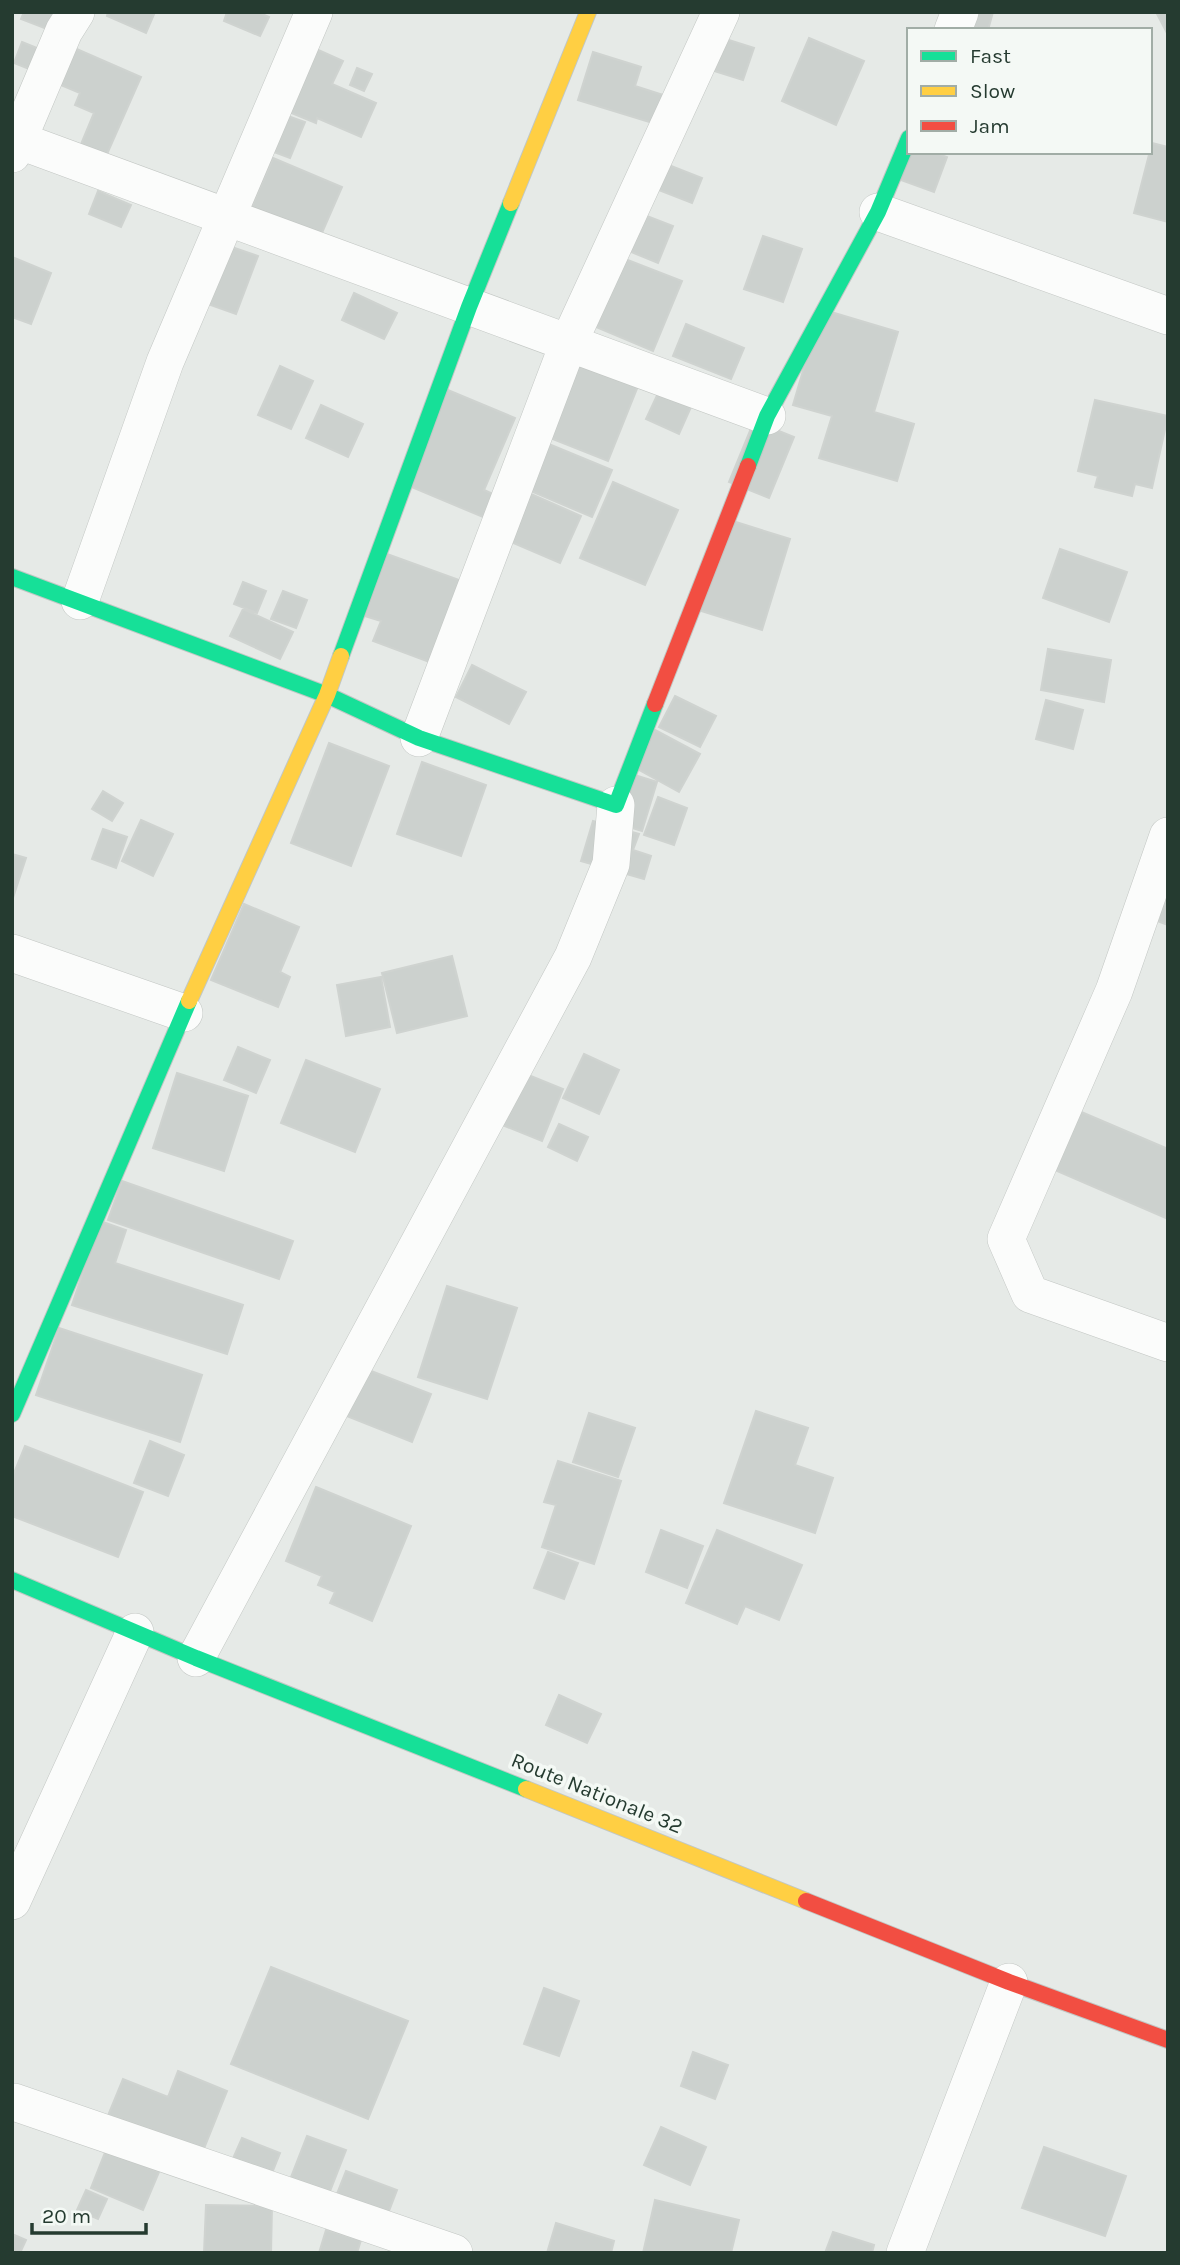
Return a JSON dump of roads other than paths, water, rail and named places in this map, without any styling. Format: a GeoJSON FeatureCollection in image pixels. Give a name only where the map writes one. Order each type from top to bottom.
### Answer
{"type":"FeatureCollection","features":[{"type":"Feature","properties":{"kind":"street"},"geometry":{"type":"LineString","coordinates":[[76,12],[64,31],[14,144],[229,217],[767,416]]}},
{"type":"Feature","properties":{"kind":"street"},"geometry":{"type":"LineString","coordinates":[[80,601],[165,362],[314,12]]}},
{"type":"Feature","properties":{"kind":"street"},"geometry":{"type":"LineString","coordinates":[[12,1414],[184,1013],[327,695],[469,307],[588,12]]}},
{"type":"Feature","properties":{"kind":"street"},"geometry":{"type":"LineString","coordinates":[[419,738],[569,342],[720,12]]}},
{"type":"Feature","properties":{"kind":"street"},"geometry":{"type":"LineString","coordinates":[[196,1658],[573,957],[611,864],[616,805],[767,416],[878,212],[907,143]]}},
{"type":"Feature","properties":{"kind":"street"},"geometry":{"type":"LineString","coordinates":[[878,212],[1168,316]]}},
{"type":"Feature","properties":{"kind":"street"},"geometry":{"type":"LineString","coordinates":[[12,577],[327,695],[419,738],[616,805]]}},
{"type":"Feature","properties":{"kind":"street"},"geometry":{"type":"LineString","coordinates":[[1168,836],[1114,991],[1006,1239],[1030,1294],[1168,1343]]}},
{"type":"Feature","properties":{"kind":"street"},"geometry":{"type":"LineString","coordinates":[[12,953],[184,1013]]}},
{"type":"Feature","properties":{"kind":"street","name":"Route Nationale 32"},"geometry":{"type":"LineString","coordinates":[[12,1580],[196,1658],[1009,1982],[1168,2040]]}},
{"type":"Feature","properties":{"kind":"street"},"geometry":{"type":"LineString","coordinates":[[12,1901],[135,1632]]}},
{"type":"Feature","properties":{"kind":"street"},"geometry":{"type":"LineString","coordinates":[[905,2253],[1009,1982]]}},
{"type":"Feature","properties":{"kind":"street"},"geometry":{"type":"LineString","coordinates":[[15,2102],[454,2253]]}}]}
